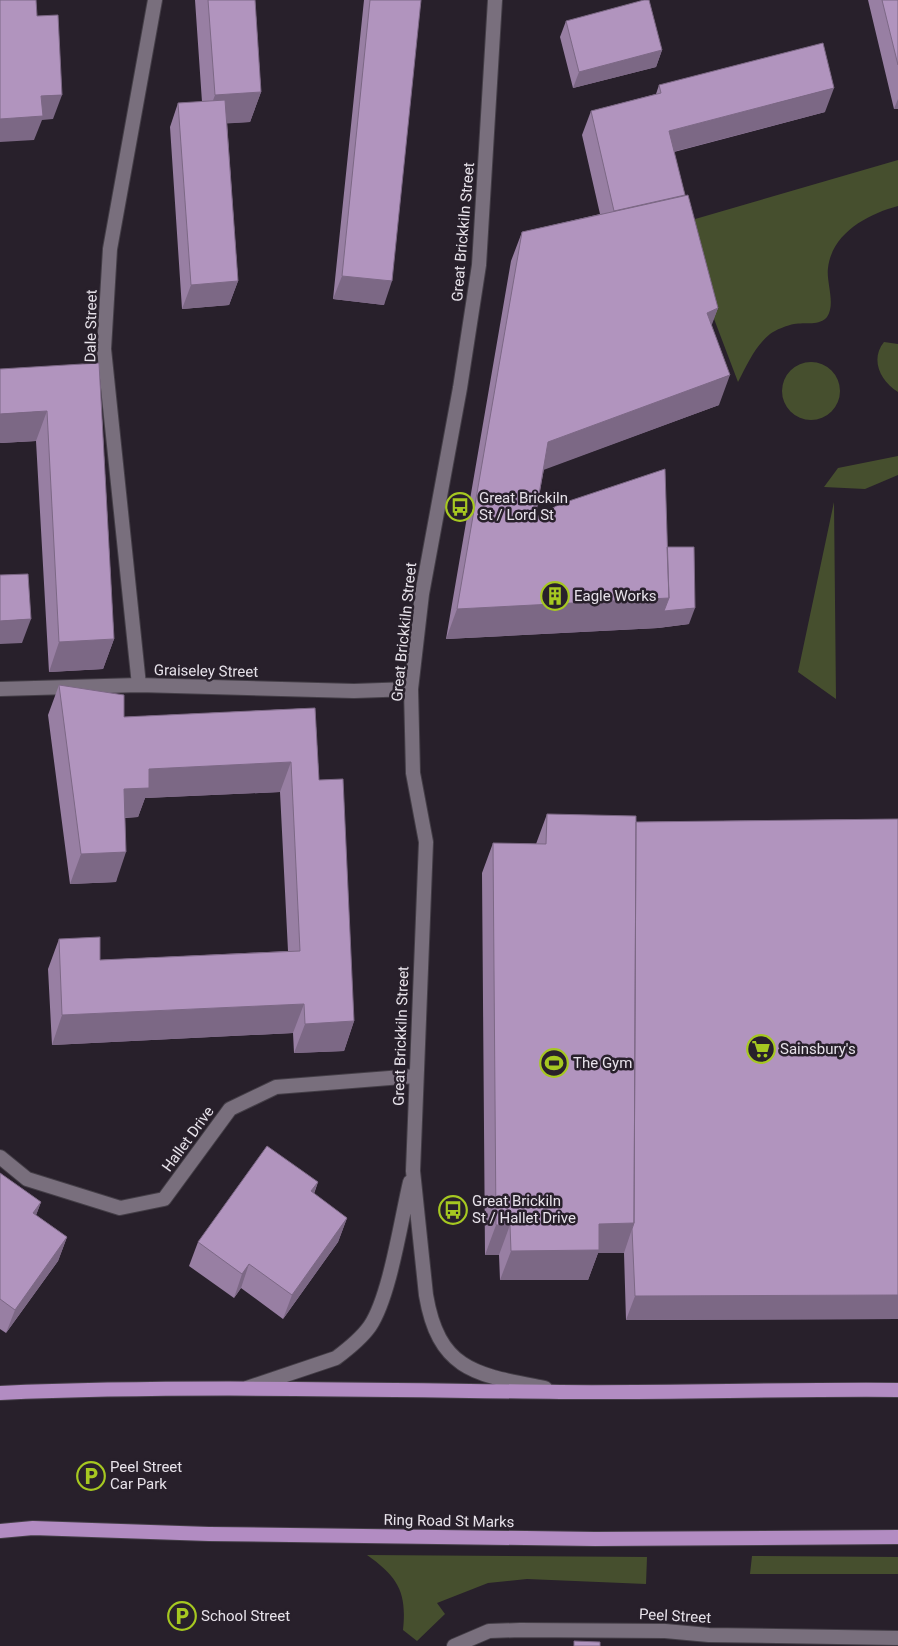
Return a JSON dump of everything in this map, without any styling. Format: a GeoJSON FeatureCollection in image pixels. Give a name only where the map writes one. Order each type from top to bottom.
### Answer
{"type":"FeatureCollection","features":[{"type":"Feature","properties":{"kind":"highway"},"geometry":{"type":"LineString","coordinates":[[0,1393],[101,1389],[247,1388],[563,1392],[898,1390]]}},
{"type":"Feature","properties":{"kind":"highway","name":"Ring Road St Marks"},"geometry":{"type":"LineString","coordinates":[[0,1531],[32,1528],[209,1534],[595,1539],[898,1537]]}},
{"type":"Feature","properties":{"kind":"street","name":"Dale Street"},"geometry":{"type":"LineString","coordinates":[[139,685],[104,349],[110,249],[155,0]]}},
{"type":"Feature","properties":{"kind":"street","name":"Great Brickkiln Street"},"geometry":{"type":"LineString","coordinates":[[495,0],[479,265],[460,388],[422,594],[411,689],[413,773],[426,842],[415,1076],[413,1171],[426,1295],[430,1314],[441,1342],[460,1362],[472,1371],[488,1377],[563,1392]]}},
{"type":"Feature","properties":{"kind":"street","name":"Graiseley Street"},"geometry":{"type":"LineString","coordinates":[[0,689],[139,685],[354,691],[411,689]]}},
{"type":"Feature","properties":{"kind":"street","name":"Hallet Drive"},"geometry":{"type":"LineString","coordinates":[[0,1157],[27,1178],[120,1208],[164,1199],[230,1109],[276,1087],[415,1076]]}},
{"type":"Feature","properties":{"kind":"street"},"geometry":{"type":"LineString","coordinates":[[247,1388],[336,1358],[370,1327],[383,1298],[413,1171]]}},
{"type":"Feature","properties":{"kind":"street","name":"Peel Street"},"geometry":{"type":"LineString","coordinates":[[454,1646],[489,1631],[512,1630],[665,1631],[709,1635],[898,1638]]}},
{"type":"Feature","properties":{"kind":"green space"},"geometry":{"type":"Polygon","coordinates":[[[898,160],[898,206],[875,214],[853,227],[836,245],[831,256],[828,274],[831,306],[827,317],[816,323],[788,325],[770,334],[756,350],[738,382],[678,224],[898,160]]]}},
{"type":"Feature","properties":{"kind":"green space"},"geometry":{"type":"Polygon","coordinates":[[[884,342],[898,344],[898,392],[886,382],[879,369],[878,355],[884,342]]]}},
{"type":"Feature","properties":{"kind":"green space"},"geometry":{"type":"Polygon","coordinates":[[[805,362],[817,362],[832,370],[840,385],[840,397],[832,412],[817,420],[805,420],[790,412],[782,397],[782,385],[790,370],[805,362]]]}},
{"type":"Feature","properties":{"kind":"green space"},"geometry":{"type":"Polygon","coordinates":[[[898,456],[898,475],[865,489],[824,487],[838,468],[898,456]]]}},
{"type":"Feature","properties":{"kind":"green space"},"geometry":{"type":"Polygon","coordinates":[[[834,502],[836,699],[798,672],[834,502]]]}},
{"type":"Feature","properties":{"kind":"green space"},"geometry":{"type":"Polygon","coordinates":[[[367,1555],[647,1557],[646,1584],[527,1579],[488,1583],[437,1603],[445,1614],[417,1641],[403,1630],[402,1595],[398,1586],[378,1563],[367,1555]]]}},
{"type":"Feature","properties":{"kind":"green space"},"geometry":{"type":"Polygon","coordinates":[[[752,1556],[898,1557],[898,1574],[750,1574],[752,1556]]]}},
{"type":"Feature","properties":{"kind":"building"},"geometry":{"type":"Polygon","coordinates":[[[0,0],[36,0],[37,16],[58,15],[62,95],[41,96],[43,116],[0,119],[0,0]]]}},
{"type":"Feature","properties":{"kind":"building"},"geometry":{"type":"Polygon","coordinates":[[[208,0],[255,0],[261,92],[215,95],[208,0]]]}},
{"type":"Feature","properties":{"kind":"building"},"geometry":{"type":"Polygon","coordinates":[[[370,0],[421,0],[392,281],[342,276],[370,0]]]}},
{"type":"Feature","properties":{"kind":"building"},"geometry":{"type":"Polygon","coordinates":[[[649,0],[662,50],[579,72],[566,21],[649,0]]]}},
{"type":"Feature","properties":{"kind":"building"},"geometry":{"type":"Polygon","coordinates":[[[882,0],[898,0],[898,65],[882,0]]]}},
{"type":"Feature","properties":{"kind":"building"},"geometry":{"type":"Polygon","coordinates":[[[823,43],[834,88],[669,131],[685,195],[614,211],[591,111],[661,93],[659,85],[823,43]]]}},
{"type":"Feature","properties":{"kind":"building"},"geometry":{"type":"Polygon","coordinates":[[[225,100],[238,281],[191,285],[178,103],[225,100]]]}},
{"type":"Feature","properties":{"kind":"building"},"geometry":{"type":"Polygon","coordinates":[[[688,195],[718,308],[707,313],[730,375],[548,442],[535,518],[560,504],[665,469],[669,598],[457,609],[522,232],[688,195]]]}},
{"type":"Feature","properties":{"kind":"building"},"geometry":{"type":"Polygon","coordinates":[[[99,363],[114,639],[59,642],[47,411],[0,414],[0,369],[99,363]]]}},
{"type":"Feature","properties":{"kind":"building"},"geometry":{"type":"Polygon","coordinates":[[[667,547],[694,547],[695,608],[664,611],[669,598],[667,547]]]}},
{"type":"Feature","properties":{"kind":"building"},"geometry":{"type":"Polygon","coordinates":[[[28,574],[31,619],[0,621],[0,575],[28,574]]]}},
{"type":"Feature","properties":{"kind":"building"},"geometry":{"type":"Polygon","coordinates":[[[59,685],[124,695],[124,717],[315,708],[319,780],[343,779],[354,1021],[305,1024],[304,1004],[62,1015],[59,939],[100,937],[100,960],[300,951],[291,762],[149,769],[149,788],[124,789],[126,852],[81,854],[59,685]]]}},
{"type":"Feature","properties":{"kind":"building","name":"The Gym"},"geometry":{"type":"Polygon","coordinates":[[[547,814],[636,816],[634,1223],[599,1224],[599,1250],[511,1251],[510,1225],[496,1225],[493,843],[546,844],[547,814]]]}},
{"type":"Feature","properties":{"kind":"building","name":"Sainsbury's"},"geometry":{"type":"Polygon","coordinates":[[[898,819],[898,1295],[635,1296],[632,1229],[634,1223],[636,822],[898,819]]]}},
{"type":"Feature","properties":{"kind":"building"},"geometry":{"type":"Polygon","coordinates":[[[267,1146],[318,1182],[311,1191],[347,1218],[292,1295],[249,1264],[242,1274],[198,1242],[267,1146]]]}},
{"type":"Feature","properties":{"kind":"building"},"geometry":{"type":"Polygon","coordinates":[[[0,1173],[41,1202],[33,1213],[67,1237],[15,1310],[0,1299],[0,1173]]]}},
{"type":"Feature","properties":{"kind":"building"},"geometry":{"type":"Polygon","coordinates":[[[574,1641],[600,1642],[600,1646],[574,1646],[574,1641]]]}},
{"type":"Feature","properties":{"kind":"place","name":"Great Brickiln St / Lord St"},"geometry":{"type":"Point","coordinates":[460,507]}},
{"type":"Feature","properties":{"kind":"place","name":"Eagle Works"},"geometry":{"type":"Point","coordinates":[555,596]}},
{"type":"Feature","properties":{"kind":"place","name":"Sainsbury's"},"geometry":{"type":"Point","coordinates":[761,1049]}},
{"type":"Feature","properties":{"kind":"place","name":"The Gym"},"geometry":{"type":"Point","coordinates":[554,1063]}},
{"type":"Feature","properties":{"kind":"place","name":"Great Brickiln St / Hallet Drive"},"geometry":{"type":"Point","coordinates":[453,1210]}},
{"type":"Feature","properties":{"kind":"place","name":"Peel Street Car Park"},"geometry":{"type":"Point","coordinates":[91,1476]}},
{"type":"Feature","properties":{"kind":"place","name":"School Street"},"geometry":{"type":"Point","coordinates":[182,1616]}}]}
